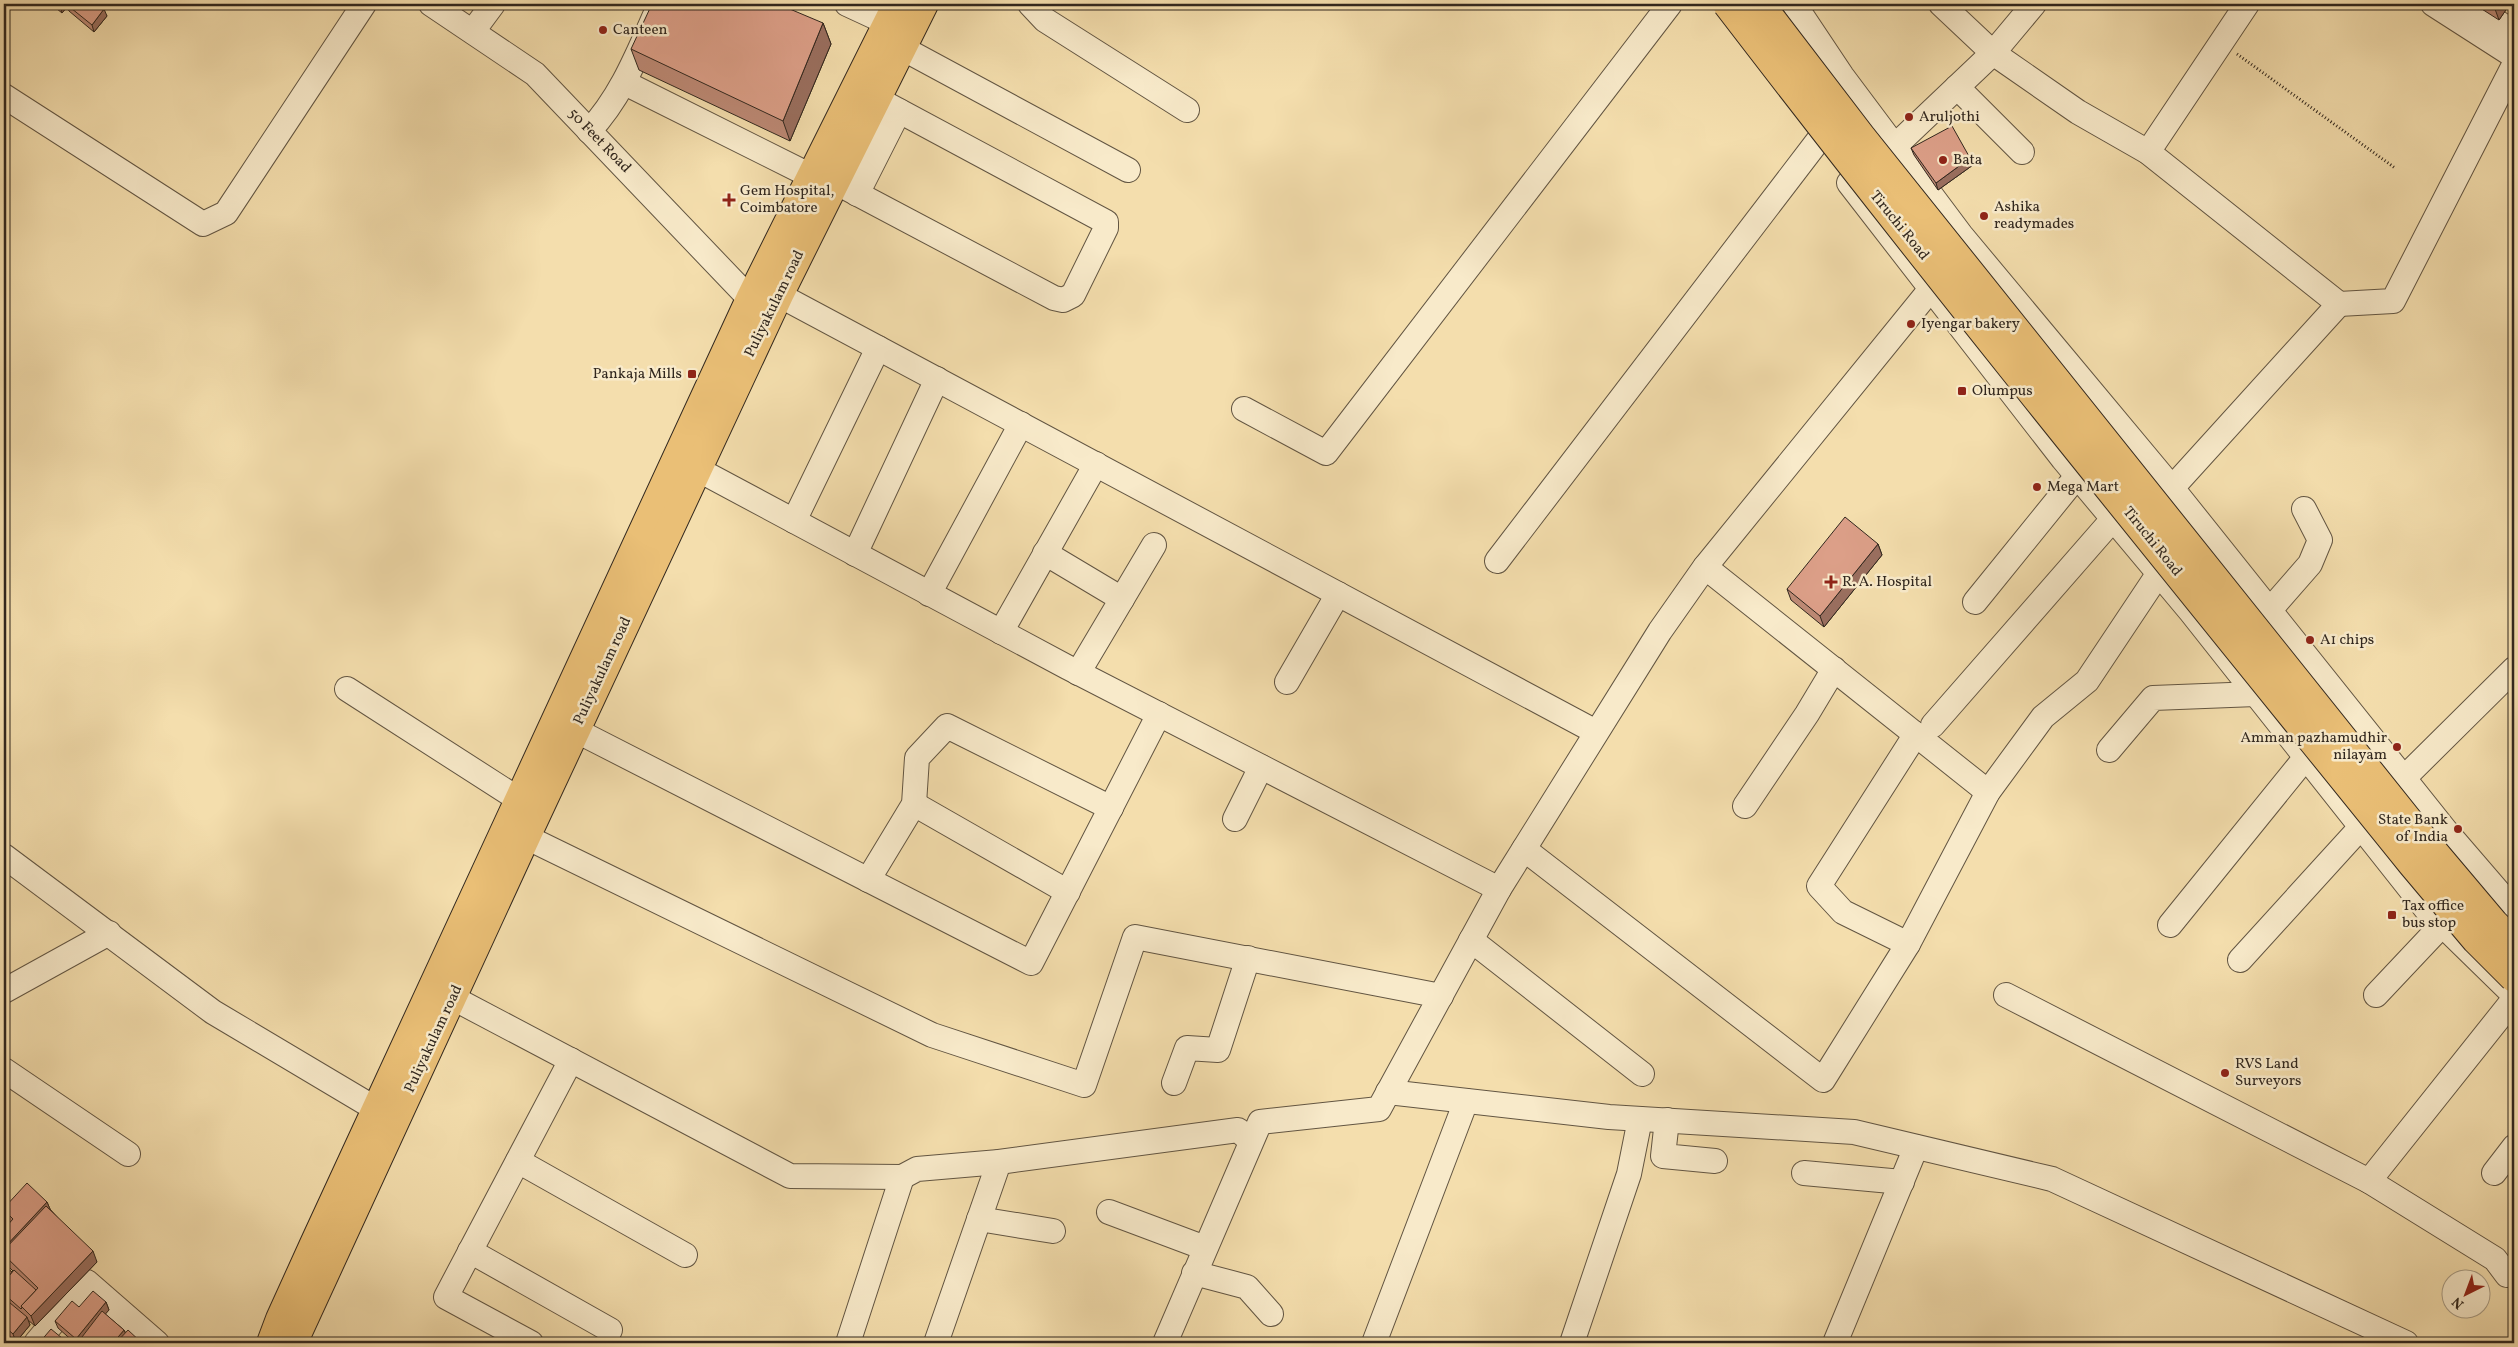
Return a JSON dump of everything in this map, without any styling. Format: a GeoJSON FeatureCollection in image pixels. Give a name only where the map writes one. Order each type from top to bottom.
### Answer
{"type":"FeatureCollection","features":[{"type":"Feature","properties":{"kind":"main road","name":"Puliyakulam road"},"geometry":{"type":"LineString","coordinates":[[293,1343],[518,799],[764,297],[835,184],[888,105],[902,48],[924,4]]}},
{"type":"Feature","properties":{"kind":"main road","name":"Tiruchi Road"},"geometry":{"type":"LineString","coordinates":[[1727,4],[1840,152],[2011,367],[2374,817],[2476,940],[2514,978]]}},
{"type":"Feature","properties":{"kind":"main road","name":"Tiruchi Road"},"geometry":{"type":"LineString","coordinates":[[1760,4],[1868,144],[2429,846],[2494,923],[2514,942]]}},
{"type":"Feature","properties":{"kind":"main road","name":"Puliyakulam road"},"geometry":{"type":"LineString","coordinates":[[835,184],[893,13]]}},
{"type":"Feature","properties":{"kind":"main road","name":"Puliyakulam road"},"geometry":{"type":"LineString","coordinates":[[272,1343],[280,1319],[387,1114],[454,998],[575,730],[697,469],[764,297]]}},
{"type":"Feature","properties":{"kind":"street"},"geometry":{"type":"LineString","coordinates":[[4,96],[203,224],[226,213],[364,4]]}},
{"type":"Feature","properties":{"kind":"street","name":"50 Feet Road"},"geometry":{"type":"LineString","coordinates":[[432,4],[535,74],[590,131],[764,297],[878,348],[1596,732]]}},
{"type":"Feature","properties":{"kind":"street"},"geometry":{"type":"LineString","coordinates":[[472,32],[494,4]]}},
{"type":"Feature","properties":{"kind":"street"},"geometry":{"type":"LineString","coordinates":[[590,131],[601,119],[625,83],[660,4]]}},
{"type":"Feature","properties":{"kind":"street"},"geometry":{"type":"LineString","coordinates":[[848,4],[893,13]]}},
{"type":"Feature","properties":{"kind":"street"},"geometry":{"type":"LineString","coordinates":[[1244,409],[1326,453],[1670,4]]}},
{"type":"Feature","properties":{"kind":"street"},"geometry":{"type":"LineString","coordinates":[[1711,4],[1930,290],[2076,476],[2159,573],[2426,909],[2514,995]]}},
{"type":"Feature","properties":{"kind":"street"},"geometry":{"type":"LineString","coordinates":[[1753,57],[1793,4],[1842,76],[1894,147],[1962,234],[2172,488],[2446,831],[2514,910]]}},
{"type":"Feature","properties":{"kind":"street"},"geometry":{"type":"LineString","coordinates":[[1941,4],[1993,53],[2078,112],[2148,152],[2339,304],[2393,301],[2514,66]]}},
{"type":"Feature","properties":{"kind":"street"},"geometry":{"type":"LineString","coordinates":[[1894,147],[1993,53],[2034,4]]}},
{"type":"Feature","properties":{"kind":"street"},"geometry":{"type":"LineString","coordinates":[[2148,152],[2247,4]]}},
{"type":"Feature","properties":{"kind":"street"},"geometry":{"type":"LineString","coordinates":[[2433,4],[2514,56]]}},
{"type":"Feature","properties":{"kind":"street"},"geometry":{"type":"LineString","coordinates":[[2470,4],[2508,29],[2514,48]]}},
{"type":"Feature","properties":{"kind":"street"},"geometry":{"type":"LineString","coordinates":[[1044,9],[1186,110]]}},
{"type":"Feature","properties":{"kind":"street"},"geometry":{"type":"LineString","coordinates":[[902,48],[1128,170]]}},
{"type":"Feature","properties":{"kind":"street"},"geometry":{"type":"LineString","coordinates":[[625,83],[835,184],[1054,298],[1063,300],[1073,295],[1106,228],[1106,222],[888,105]]}},
{"type":"Feature","properties":{"kind":"street"},"geometry":{"type":"LineString","coordinates":[[1957,87],[2022,152]]}},
{"type":"Feature","properties":{"kind":"street"},"geometry":{"type":"LineString","coordinates":[[1497,561],[1818,142]]}},
{"type":"Feature","properties":{"kind":"street"},"geometry":{"type":"LineString","coordinates":[[1172,1341],[1194,1273],[1260,1122],[1379,1109],[1499,889],[1660,631],[1705,567],[1930,290]]}},
{"type":"Feature","properties":{"kind":"street"},"geometry":{"type":"LineString","coordinates":[[2172,488],[2339,304]]}},
{"type":"Feature","properties":{"kind":"street"},"geometry":{"type":"LineString","coordinates":[[794,522],[878,348]]}},
{"type":"Feature","properties":{"kind":"street"},"geometry":{"type":"LineString","coordinates":[[855,554],[937,379]]}},
{"type":"Feature","properties":{"kind":"street"},"geometry":{"type":"LineString","coordinates":[[929,594],[1021,424]]}},
{"type":"Feature","properties":{"kind":"street"},"geometry":{"type":"LineString","coordinates":[[1001,632],[1096,464]]}},
{"type":"Feature","properties":{"kind":"street"},"geometry":{"type":"LineString","coordinates":[[697,469],[1078,673],[1499,889]]}},
{"type":"Feature","properties":{"kind":"street"},"geometry":{"type":"LineString","coordinates":[[1976,602],[2076,476]]}},
{"type":"Feature","properties":{"kind":"street"},"geometry":{"type":"LineString","coordinates":[[2269,611],[2310,564],[2320,540],[2304,509]]}},
{"type":"Feature","properties":{"kind":"street"},"geometry":{"type":"LineString","coordinates":[[1908,944],[1843,912],[1819,886],[1924,729],[2113,519]]}},
{"type":"Feature","properties":{"kind":"street"},"geometry":{"type":"LineString","coordinates":[[1078,673],[1154,545]]}},
{"type":"Feature","properties":{"kind":"street"},"geometry":{"type":"LineString","coordinates":[[1045,553],[1122,600]]}},
{"type":"Feature","properties":{"kind":"street"},"geometry":{"type":"LineString","coordinates":[[1705,567],[1834,669],[1924,729],[1988,792]]}},
{"type":"Feature","properties":{"kind":"street"},"geometry":{"type":"LineString","coordinates":[[1524,848],[1823,1080],[1908,944],[1988,792],[2043,717],[2086,681],[2159,573]]}},
{"type":"Feature","properties":{"kind":"street"},"geometry":{"type":"LineString","coordinates":[[1287,682],[1338,594]]}},
{"type":"Feature","properties":{"kind":"street"},"geometry":{"type":"LineString","coordinates":[[1745,806],[1807,714],[1834,669]]}},
{"type":"Feature","properties":{"kind":"street"},"geometry":{"type":"LineString","coordinates":[[2404,777],[2514,669]]}},
{"type":"Feature","properties":{"kind":"street"},"geometry":{"type":"LineString","coordinates":[[347,689],[518,799]]}},
{"type":"Feature","properties":{"kind":"street"},"geometry":{"type":"LineString","coordinates":[[2109,750],[2153,698],[2256,694]]}},
{"type":"Feature","properties":{"kind":"street"},"geometry":{"type":"LineString","coordinates":[[575,730],[1031,963],[1159,714]]}},
{"type":"Feature","properties":{"kind":"street"},"geometry":{"type":"LineString","coordinates":[[868,880],[914,804],[917,758],[947,726],[1111,808]]}},
{"type":"Feature","properties":{"kind":"street"},"geometry":{"type":"LineString","coordinates":[[2170,925],[2306,757]]}},
{"type":"Feature","properties":{"kind":"street"},"geometry":{"type":"LineString","coordinates":[[1235,819],[1261,767]]}},
{"type":"Feature","properties":{"kind":"street"},"geometry":{"type":"LineString","coordinates":[[914,804],[1068,892]]}},
{"type":"Feature","properties":{"kind":"street"},"geometry":{"type":"LineString","coordinates":[[2240,960],[2360,826]]}},
{"type":"Feature","properties":{"kind":"street"},"geometry":{"type":"LineString","coordinates":[[526,837],[932,1035],[1084,1085],[1135,937],[1441,996]]}},
{"type":"Feature","properties":{"kind":"street"},"geometry":{"type":"LineString","coordinates":[[4,856],[213,1012],[387,1114]]}},
{"type":"Feature","properties":{"kind":"street"},"geometry":{"type":"LineString","coordinates":[[2376,995],[2442,925]]}},
{"type":"Feature","properties":{"kind":"street"},"geometry":{"type":"LineString","coordinates":[[4,990],[109,933]]}},
{"type":"Feature","properties":{"kind":"street"},"geometry":{"type":"LineString","coordinates":[[1471,940],[1642,1074]]}},
{"type":"Feature","properties":{"kind":"street"},"geometry":{"type":"LineString","coordinates":[[1174,1083],[1186,1048],[1218,1050],[1248,958]]}},
{"type":"Feature","properties":{"kind":"street"},"geometry":{"type":"LineString","coordinates":[[2006,994],[2369,1181],[2495,1259],[2507,1276]]}},
{"type":"Feature","properties":{"kind":"street"},"geometry":{"type":"LineString","coordinates":[[454,998],[790,1176],[902,1177],[917,1169],[998,1162],[1238,1130],[1251,1140]]}},
{"type":"Feature","properties":{"kind":"street"},"geometry":{"type":"LineString","coordinates":[[2369,1181],[2514,999]]}},
{"type":"Feature","properties":{"kind":"street"},"geometry":{"type":"LineString","coordinates":[[531,1343],[446,1297],[571,1060]]}},
{"type":"Feature","properties":{"kind":"street"},"geometry":{"type":"LineString","coordinates":[[4,1070],[128,1154]]}},
{"type":"Feature","properties":{"kind":"street"},"geometry":{"type":"LineString","coordinates":[[1388,1092],[1640,1119],[1854,1132],[2052,1179],[2406,1343]]}},
{"type":"Feature","properties":{"kind":"street"},"geometry":{"type":"LineString","coordinates":[[1374,1343],[1466,1100]]}},
{"type":"Feature","properties":{"kind":"street"},"geometry":{"type":"LineString","coordinates":[[1572,1343],[1628,1174],[1640,1119]]}},
{"type":"Feature","properties":{"kind":"street"},"geometry":{"type":"LineString","coordinates":[[1667,1120],[1663,1156],[1716,1161]]}},
{"type":"Feature","properties":{"kind":"street"},"geometry":{"type":"LineString","coordinates":[[1835,1343],[1916,1147]]}},
{"type":"Feature","properties":{"kind":"street"},"geometry":{"type":"LineString","coordinates":[[2494,1173],[2514,1147]]}},
{"type":"Feature","properties":{"kind":"street"},"geometry":{"type":"LineString","coordinates":[[518,1161],[685,1255]]}},
{"type":"Feature","properties":{"kind":"street"},"geometry":{"type":"LineString","coordinates":[[936,1343],[998,1162]]}},
{"type":"Feature","properties":{"kind":"street"},"geometry":{"type":"LineString","coordinates":[[1804,1173],[1902,1182]]}},
{"type":"Feature","properties":{"kind":"street"},"geometry":{"type":"LineString","coordinates":[[848,1343],[902,1177]]}},
{"type":"Feature","properties":{"kind":"street"},"geometry":{"type":"LineString","coordinates":[[1109,1212],[1205,1248]]}},
{"type":"Feature","properties":{"kind":"street"},"geometry":{"type":"LineString","coordinates":[[979,1219],[1053,1230]]}},
{"type":"Feature","properties":{"kind":"street"},"geometry":{"type":"LineString","coordinates":[[470,1251],[610,1330]]}},
{"type":"Feature","properties":{"kind":"street"},"geometry":{"type":"LineString","coordinates":[[1194,1273],[1247,1287],[1271,1314]]}},
{"type":"Feature","properties":{"kind":"street"},"geometry":{"type":"LineString","coordinates":[[36,1343],[87,1282],[157,1343]]}},
{"type":"Feature","properties":{"kind":"path"},"geometry":{"type":"LineString","coordinates":[[2221,43],[2395,168]]}},
{"type":"Feature","properties":{"kind":"building"},"geometry":{"type":"Polygon","coordinates":[[[55,4],[65,4],[61,9],[55,4]]]}},
{"type":"Feature","properties":{"kind":"building"},"geometry":{"type":"Polygon","coordinates":[[[66,4],[98,4],[104,9],[92,25],[66,4]]]}},
{"type":"Feature","properties":{"kind":"building"},"geometry":{"type":"Polygon","coordinates":[[[652,4],[778,4],[823,23],[783,121],[631,49],[652,4]]]}},
{"type":"Feature","properties":{"kind":"building"},"geometry":{"type":"Polygon","coordinates":[[[2487,4],[2499,4],[2495,9],[2487,4]]]}},
{"type":"Feature","properties":{"kind":"building","name":"Bata"},"geometry":{"type":"Polygon","coordinates":[[[1952,126],[1970,158],[1936,183],[1911,148],[1952,126]]]}},
{"type":"Feature","properties":{"kind":"building"},"geometry":{"type":"Polygon","coordinates":[[[1845,517],[1878,544],[1820,616],[1787,589],[1845,517]]]}},
{"type":"Feature","properties":{"kind":"building"},"geometry":{"type":"Polygon","coordinates":[[[27,1183],[47,1202],[4,1248],[4,1229],[13,1219],[4,1208],[27,1183]]]}},
{"type":"Feature","properties":{"kind":"building"},"geometry":{"type":"Polygon","coordinates":[[[46,1206],[93,1251],[31,1316],[21,1306],[38,1288],[4,1255],[4,1250],[46,1206]]]}},
{"type":"Feature","properties":{"kind":"building"},"geometry":{"type":"Polygon","coordinates":[[[4,1266],[12,1272],[4,1282],[4,1266]]]}},
{"type":"Feature","properties":{"kind":"building"},"geometry":{"type":"Polygon","coordinates":[[[14,1270],[36,1290],[21,1306],[21,1309],[4,1294],[4,1282],[14,1270]]]}},
{"type":"Feature","properties":{"kind":"building"},"geometry":{"type":"Polygon","coordinates":[[[93,1291],[106,1302],[76,1339],[55,1321],[72,1301],[79,1307],[93,1291]]]}},
{"type":"Feature","properties":{"kind":"building"},"geometry":{"type":"Polygon","coordinates":[[[4,1298],[27,1317],[13,1334],[4,1326],[4,1298]]]}},
{"type":"Feature","properties":{"kind":"building"},"geometry":{"type":"Polygon","coordinates":[[[102,1311],[124,1330],[113,1343],[90,1343],[82,1337],[102,1311]]]}},
{"type":"Feature","properties":{"kind":"building"},"geometry":{"type":"Polygon","coordinates":[[[51,1329],[68,1343],[39,1343],[51,1329]]]}},
{"type":"Feature","properties":{"kind":"building"},"geometry":{"type":"Polygon","coordinates":[[[128,1330],[142,1343],[116,1343],[128,1330]]]}},
{"type":"Feature","properties":{"kind":"building"},"geometry":{"type":"Polygon","coordinates":[[[4,1335],[14,1343],[4,1343],[4,1335]]]}},
{"type":"Feature","properties":{"kind":"place","name":"Canteen"},"geometry":{"type":"Point","coordinates":[603,30]}},
{"type":"Feature","properties":{"kind":"place","name":"Aruljothi"},"geometry":{"type":"Point","coordinates":[1909,117]}},
{"type":"Feature","properties":{"kind":"place","name":"Bata"},"geometry":{"type":"Point","coordinates":[1943,160]}},
{"type":"Feature","properties":{"kind":"place","name":"Gem Hospital, Coimbatore"},"geometry":{"type":"Point","coordinates":[729,200]}},
{"type":"Feature","properties":{"kind":"place","name":"Ashika readymades"},"geometry":{"type":"Point","coordinates":[1984,216]}},
{"type":"Feature","properties":{"kind":"place","name":"Iyengar bakery"},"geometry":{"type":"Point","coordinates":[1911,324]}},
{"type":"Feature","properties":{"kind":"place","name":"Pankaja Mills"},"geometry":{"type":"Point","coordinates":[692,374]}},
{"type":"Feature","properties":{"kind":"place","name":"Olumpus"},"geometry":{"type":"Point","coordinates":[1962,391]}},
{"type":"Feature","properties":{"kind":"place","name":"Mega Mart"},"geometry":{"type":"Point","coordinates":[2037,487]}},
{"type":"Feature","properties":{"kind":"place","name":"R. A. Hospital"},"geometry":{"type":"Point","coordinates":[1831,582]}},
{"type":"Feature","properties":{"kind":"place","name":"A1 chips"},"geometry":{"type":"Point","coordinates":[2310,640]}},
{"type":"Feature","properties":{"kind":"place","name":"Amman pazhamudhir nilayam"},"geometry":{"type":"Point","coordinates":[2397,747]}},
{"type":"Feature","properties":{"kind":"place","name":"State Bank of India"},"geometry":{"type":"Point","coordinates":[2458,829]}},
{"type":"Feature","properties":{"kind":"place","name":"Tax office bus stop"},"geometry":{"type":"Point","coordinates":[2392,915]}},
{"type":"Feature","properties":{"kind":"place","name":"RVS Land Surveyors"},"geometry":{"type":"Point","coordinates":[2225,1073]}}]}
